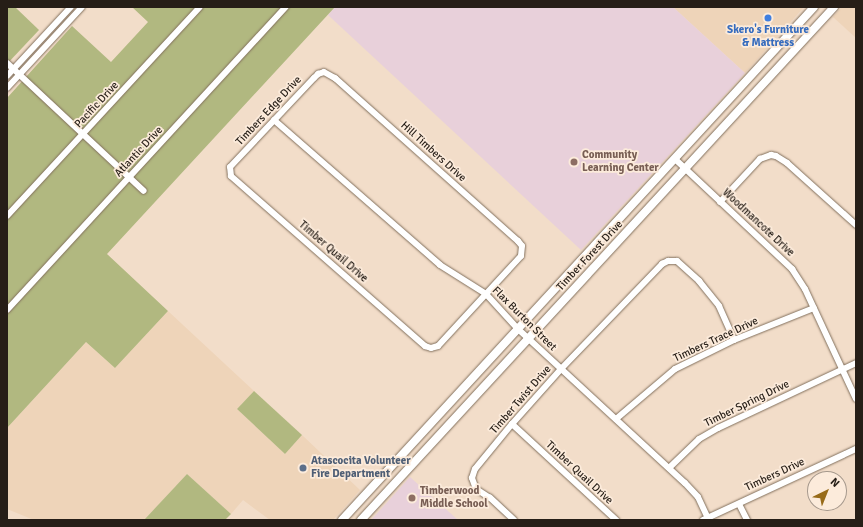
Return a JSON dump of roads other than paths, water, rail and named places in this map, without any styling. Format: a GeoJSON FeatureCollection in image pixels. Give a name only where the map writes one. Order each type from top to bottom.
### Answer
{"type":"FeatureCollection","features":[{"type":"Feature","properties":{"kind":"main road","name":"Timber Forest Drive"},"geometry":{"type":"LineString","coordinates":[[342,520],[814,7]]}},
{"type":"Feature","properties":{"kind":"main road","name":"Timber Forest Drive"},"geometry":{"type":"LineString","coordinates":[[361,520],[834,7]]}},
{"type":"Feature","properties":{"kind":"main road"},"geometry":{"type":"LineString","coordinates":[[799,23],[811,33]]}},
{"type":"Feature","properties":{"kind":"main road"},"geometry":{"type":"LineString","coordinates":[[758,68],[770,78]]}},
{"type":"Feature","properties":{"kind":"main road"},"geometry":{"type":"LineString","coordinates":[[592,248],[603,258]]}},
{"type":"Feature","properties":{"kind":"street"},"geometry":{"type":"LineString","coordinates":[[7,76],[71,7]]}},
{"type":"Feature","properties":{"kind":"street"},"geometry":{"type":"LineString","coordinates":[[7,88],[82,7]]}},
{"type":"Feature","properties":{"kind":"street","name":"Pacific Drive"},"geometry":{"type":"LineString","coordinates":[[7,216],[200,7]]}},
{"type":"Feature","properties":{"kind":"street","name":"Atlantic Drive"},"geometry":{"type":"LineString","coordinates":[[7,310],[286,7]]}},
{"type":"Feature","properties":{"kind":"street"},"geometry":{"type":"LineString","coordinates":[[7,63],[82,135],[144,191]]}},
{"type":"Feature","properties":{"kind":"street","name":"Timbers Edge Drive"},"geometry":{"type":"LineString","coordinates":[[231,166],[314,78],[318,74],[324,72]]}},
{"type":"Feature","properties":{"kind":"street","name":"Hill Timbers Drive"},"geometry":{"type":"LineString","coordinates":[[324,72],[335,78],[522,246],[521,256],[486,294]]}},
{"type":"Feature","properties":{"kind":"street","name":"Flax Burton Street"},"geometry":{"type":"LineString","coordinates":[[274,120],[440,265],[486,294],[528,339],[695,493],[706,519]]}},
{"type":"Feature","properties":{"kind":"street"},"geometry":{"type":"LineString","coordinates":[[720,202],[760,159],[771,155],[776,156],[788,163],[856,225]]}},
{"type":"Feature","properties":{"kind":"street","name":"Woodmancote Drive"},"geometry":{"type":"LineString","coordinates":[[675,159],[792,269],[805,289],[856,399]]}},
{"type":"Feature","properties":{"kind":"street","name":"Timber Quail Drive"},"geometry":{"type":"LineString","coordinates":[[231,166],[231,176],[425,346],[431,348],[438,346],[486,294]]}},
{"type":"Feature","properties":{"kind":"street","name":"Timber Twist Drive"},"geometry":{"type":"LineString","coordinates":[[514,520],[476,488],[472,478],[475,469],[512,424],[561,369],[652,275],[668,261],[677,261],[681,264],[713,297],[734,340]]}},
{"type":"Feature","properties":{"kind":"street","name":"Timbers Trace Drive"},"geometry":{"type":"LineString","coordinates":[[616,419],[675,370],[734,340],[814,308]]}},
{"type":"Feature","properties":{"kind":"street","name":"Timber Spring Drive"},"geometry":{"type":"LineString","coordinates":[[669,468],[699,439],[718,428],[856,363]]}},
{"type":"Feature","properties":{"kind":"street","name":"Timber Quail Drive"},"geometry":{"type":"LineString","coordinates":[[512,424],[616,520]]}},
{"type":"Feature","properties":{"kind":"street","name":"Timbers Drive"},"geometry":{"type":"LineString","coordinates":[[706,519],[856,449]]}},
{"type":"Feature","properties":{"kind":"street"},"geometry":{"type":"LineString","coordinates":[[739,504],[747,520]]}},
{"type":"Feature","properties":{"kind":"place","name":"Skero's Furniture & Mattress"},"geometry":{"type":"Point","coordinates":[768,18]}},
{"type":"Feature","properties":{"kind":"place","name":"Community Learning Center"},"geometry":{"type":"Point","coordinates":[574,162]}},
{"type":"Feature","properties":{"kind":"place","name":"Atascocita Volunteer Fire Department"},"geometry":{"type":"Point","coordinates":[303,468]}},
{"type":"Feature","properties":{"kind":"place","name":"Timberwood Middle School"},"geometry":{"type":"Point","coordinates":[412,498]}}]}
